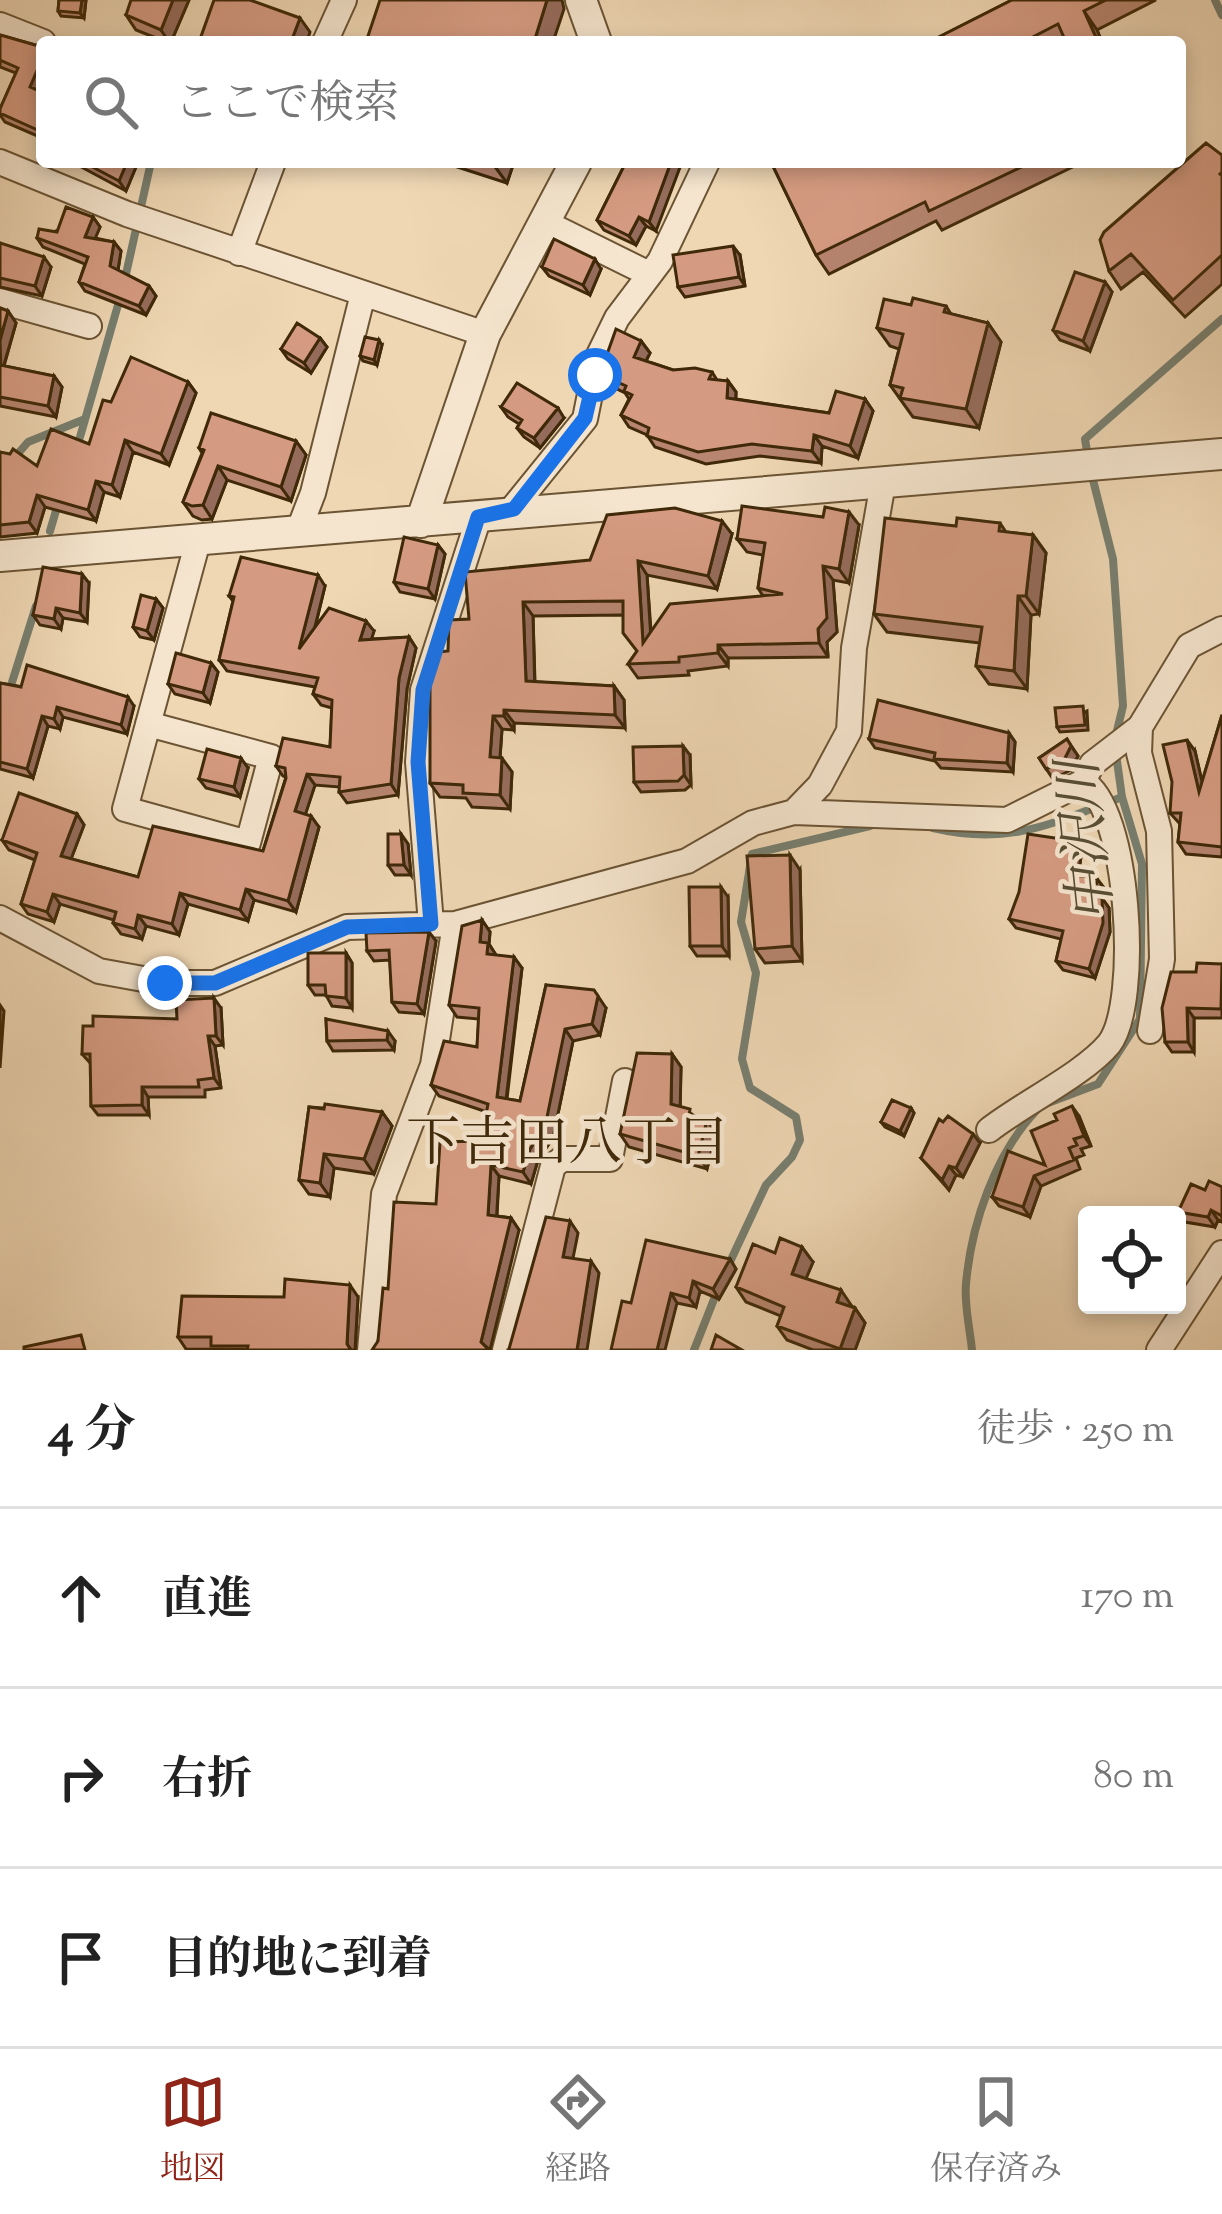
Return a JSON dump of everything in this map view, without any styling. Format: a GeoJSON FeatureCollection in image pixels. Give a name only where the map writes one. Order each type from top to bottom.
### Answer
{"type":"FeatureCollection","features":[{"type":"Feature","properties":{"kind":"street"},"geometry":{"type":"LineString","coordinates":[[328,36],[344,0]]}},
{"type":"Feature","properties":{"kind":"street"},"geometry":{"type":"LineString","coordinates":[[581,0],[594,36]]}},
{"type":"Feature","properties":{"kind":"street"},"geometry":{"type":"LineString","coordinates":[[0,25],[36,39]]}},
{"type":"Feature","properties":{"kind":"street"},"geometry":{"type":"LineString","coordinates":[[0,162],[239,253],[485,334]]}},
{"type":"Feature","properties":{"kind":"street"},"geometry":{"type":"LineString","coordinates":[[239,253],[271,168]]}},
{"type":"Feature","properties":{"kind":"street"},"geometry":{"type":"LineString","coordinates":[[421,522],[485,334],[573,168]]}},
{"type":"Feature","properties":{"kind":"street"},"geometry":{"type":"LineString","coordinates":[[370,1350],[384,1194],[433,1065],[443,924],[418,762],[423,690],[493,516],[585,418],[596,359],[616,318],[660,262],[703,168]]}},
{"type":"Feature","properties":{"kind":"street"},"geometry":{"type":"LineString","coordinates":[[544,222],[649,274]]}},
{"type":"Feature","properties":{"kind":"street"},"geometry":{"type":"LineString","coordinates":[[298,532],[363,294]]}},
{"type":"Feature","properties":{"kind":"street"},"geometry":{"type":"LineString","coordinates":[[0,302],[89,326]]}},
{"type":"Feature","properties":{"kind":"street"},"geometry":{"type":"LineString","coordinates":[[0,556],[1222,454]]}},
{"type":"Feature","properties":{"kind":"street"},"geometry":{"type":"LineString","coordinates":[[794,812],[820,785],[848,731],[854,648],[884,483]]}},
{"type":"Feature","properties":{"kind":"street"},"geometry":{"type":"LineString","coordinates":[[148,724],[271,757],[248,843],[125,809],[148,724],[198,541]]}},
{"type":"Feature","properties":{"kind":"street"},"geometry":{"type":"LineString","coordinates":[[0,918],[98,971],[165,983],[215,983],[347,927],[443,924],[687,861],[753,823],[794,812],[1006,820],[1083,782],[1092,764],[1140,728],[1189,646],[1222,629]]}},
{"type":"Feature","properties":{"kind":"street"},"geometry":{"type":"LineString","coordinates":[[1140,728],[1139,753],[1159,831],[1162,959],[1150,1031]]}},
{"type":"Feature","properties":{"kind":"street"},"geometry":{"type":"LineString","coordinates":[[989,1130],[1109,1044],[1120,1020],[1124,896],[1110,814],[1095,788],[1083,782]]}},
{"type":"Feature","properties":{"kind":"street"},"geometry":{"type":"LineString","coordinates":[[505,1350],[553,1166],[562,1159],[610,1159],[625,1081]]}},
{"type":"Feature","properties":{"kind":"street"},"geometry":{"type":"LineString","coordinates":[[1159,1350],[1222,1253]]}},
{"type":"Feature","properties":{"kind":"building"},"geometry":{"type":"Polygon","coordinates":[[[59,0],[82,0],[80,13],[58,11],[59,0]]]}},
{"type":"Feature","properties":{"kind":"building"},"geometry":{"type":"Polygon","coordinates":[[[131,0],[173,0],[161,30],[126,15],[131,0]]]}},
{"type":"Feature","properties":{"kind":"building"},"geometry":{"type":"Polygon","coordinates":[[[214,0],[250,0],[300,18],[293,36],[201,36],[214,0]]]}},
{"type":"Feature","properties":{"kind":"building"},"geometry":{"type":"Polygon","coordinates":[[[380,0],[547,0],[536,36],[368,36],[380,0]]]}},
{"type":"Feature","properties":{"kind":"building"},"geometry":{"type":"Polygon","coordinates":[[[1012,0],[1106,0],[1084,11],[1095,36],[1063,36],[1058,24],[1035,36],[941,36],[1012,0]]]}},
{"type":"Feature","properties":{"kind":"building"},"geometry":{"type":"Polygon","coordinates":[[[0,35],[36,45],[36,73],[30,87],[36,90],[36,129],[0,113],[18,68],[0,60],[0,35]]]}},
{"type":"Feature","properties":{"kind":"building"},"geometry":{"type":"Polygon","coordinates":[[[1206,143],[1222,155],[1222,255],[1173,300],[1131,254],[1109,271],[1100,240],[1177,168],[1186,168],[1186,160],[1206,143]]]}},
{"type":"Feature","properties":{"kind":"building"},"geometry":{"type":"Polygon","coordinates":[[[94,168],[124,168],[119,181],[94,168]]]}},
{"type":"Feature","properties":{"kind":"building"},"geometry":{"type":"Polygon","coordinates":[[[623,168],[669,168],[649,222],[639,217],[629,236],[597,220],[623,168]]]}},
{"type":"Feature","properties":{"kind":"building"},"geometry":{"type":"Polygon","coordinates":[[[774,168],[1019,168],[929,211],[925,202],[816,255],[774,168]]]}},
{"type":"Feature","properties":{"kind":"building"},"geometry":{"type":"Polygon","coordinates":[[[66,207],[93,217],[85,237],[114,242],[110,266],[149,286],[139,306],[79,282],[88,257],[37,238],[39,229],[57,232],[66,207]]]}},
{"type":"Feature","properties":{"kind":"building"},"geometry":{"type":"Polygon","coordinates":[[[554,239],[595,259],[583,285],[542,267],[554,239]]]}},
{"type":"Feature","properties":{"kind":"building"},"geometry":{"type":"Polygon","coordinates":[[[0,243],[44,257],[35,286],[0,278],[0,243]]]}},
{"type":"Feature","properties":{"kind":"building"},"geometry":{"type":"Polygon","coordinates":[[[733,246],[739,277],[678,287],[673,255],[733,246]]]}},
{"type":"Feature","properties":{"kind":"building"},"geometry":{"type":"Polygon","coordinates":[[[1075,272],[1105,282],[1083,341],[1053,330],[1075,272]]]}},
{"type":"Feature","properties":{"kind":"building"},"geometry":{"type":"Polygon","coordinates":[[[913,298],[988,323],[966,409],[900,398],[903,388],[890,385],[903,334],[877,328],[884,299],[911,305],[913,298]]]}},
{"type":"Feature","properties":{"kind":"building"},"geometry":{"type":"Polygon","coordinates":[[[0,308],[8,311],[0,340],[0,308]]]}},
{"type":"Feature","properties":{"kind":"building"},"geometry":{"type":"Polygon","coordinates":[[[297,323],[320,338],[304,363],[281,349],[297,323]]]}},
{"type":"Feature","properties":{"kind":"building"},"geometry":{"type":"Polygon","coordinates":[[[616,329],[641,341],[634,357],[673,370],[712,372],[709,379],[728,381],[727,398],[829,413],[836,391],[865,399],[850,446],[814,435],[812,451],[752,444],[698,452],[647,436],[649,428],[621,415],[632,395],[624,391],[626,386],[600,374],[616,329]]]}},
{"type":"Feature","properties":{"kind":"building"},"geometry":{"type":"Polygon","coordinates":[[[365,337],[379,340],[374,360],[360,356],[365,337]]]}},
{"type":"Feature","properties":{"kind":"building"},"geometry":{"type":"Polygon","coordinates":[[[131,357],[188,382],[161,454],[125,440],[112,485],[96,481],[88,510],[37,495],[29,522],[0,525],[0,452],[10,454],[13,449],[37,466],[51,429],[89,444],[103,400],[111,402],[131,357]]]}},
{"type":"Feature","properties":{"kind":"building"},"geometry":{"type":"Polygon","coordinates":[[[0,365],[54,376],[48,406],[0,397],[0,365]]]}},
{"type":"Feature","properties":{"kind":"building"},"geometry":{"type":"Polygon","coordinates":[[[517,383],[558,408],[534,438],[517,428],[522,420],[501,407],[517,383]]]}},
{"type":"Feature","properties":{"kind":"building"},"geometry":{"type":"Polygon","coordinates":[[[211,413],[296,441],[281,487],[218,466],[203,505],[183,502],[204,450],[199,448],[211,413]]]}},
{"type":"Feature","properties":{"kind":"building"},"geometry":{"type":"Polygon","coordinates":[[[742,506],[823,517],[825,507],[849,512],[839,569],[823,566],[827,618],[818,629],[819,643],[718,645],[718,653],[679,657],[679,662],[628,664],[637,651],[623,633],[623,601],[523,602],[526,681],[614,686],[615,715],[504,710],[504,716],[493,716],[490,757],[502,758],[500,795],[463,793],[463,785],[430,783],[430,680],[439,652],[448,651],[449,620],[469,619],[465,572],[590,560],[607,515],[675,508],[722,521],[708,576],[638,561],[643,643],[670,604],[783,594],[758,588],[765,543],[737,539],[742,506]]]}},
{"type":"Feature","properties":{"kind":"building"},"geometry":{"type":"Polygon","coordinates":[[[885,518],[956,526],[957,518],[1000,523],[999,531],[1033,535],[1026,596],[1018,596],[1014,671],[976,666],[982,627],[874,614],[885,518]]]}},
{"type":"Feature","properties":{"kind":"building"},"geometry":{"type":"Polygon","coordinates":[[[404,537],[438,545],[428,589],[394,582],[404,537]]]}},
{"type":"Feature","properties":{"kind":"building"},"geometry":{"type":"Polygon","coordinates":[[[241,557],[318,575],[299,649],[329,608],[366,621],[360,640],[409,637],[399,678],[391,784],[339,792],[340,777],[307,774],[295,811],[311,816],[288,901],[246,889],[240,910],[180,893],[172,924],[138,915],[135,929],[113,923],[116,912],[53,894],[47,912],[21,904],[37,853],[2,840],[19,793],[77,814],[61,856],[138,877],[153,826],[263,851],[286,778],[285,768],[276,766],[283,738],[330,747],[332,700],[313,694],[318,678],[219,660],[241,557]]]}},
{"type":"Feature","properties":{"kind":"building"},"geometry":{"type":"Polygon","coordinates":[[[43,567],[82,574],[80,613],[56,608],[54,619],[33,615],[43,567]]]}},
{"type":"Feature","properties":{"kind":"building"},"geometry":{"type":"Polygon","coordinates":[[[141,595],[156,599],[147,631],[133,627],[141,595]]]}},
{"type":"Feature","properties":{"kind":"building"},"geometry":{"type":"Polygon","coordinates":[[[176,653],[211,663],[203,693],[168,684],[176,653]]]}},
{"type":"Feature","properties":{"kind":"building"},"geometry":{"type":"Polygon","coordinates":[[[27,665],[128,697],[121,725],[57,707],[54,719],[42,716],[27,769],[0,762],[0,683],[21,687],[27,665]]]}},
{"type":"Feature","properties":{"kind":"building"},"geometry":{"type":"Polygon","coordinates":[[[878,700],[1009,733],[1007,763],[934,759],[935,753],[869,739],[878,700]]]}},
{"type":"Feature","properties":{"kind":"building"},"geometry":{"type":"Polygon","coordinates":[[[1083,706],[1085,725],[1057,727],[1055,708],[1083,706]]]}},
{"type":"Feature","properties":{"kind":"building"},"geometry":{"type":"Polygon","coordinates":[[[1222,715],[1222,847],[1178,842],[1181,813],[1170,813],[1172,782],[1163,745],[1187,740],[1199,792],[1222,715]]]}},
{"type":"Feature","properties":{"kind":"building"},"geometry":{"type":"Polygon","coordinates":[[[1067,739],[1071,746],[1064,760],[1046,769],[1039,758],[1067,739]]]}},
{"type":"Feature","properties":{"kind":"building"},"geometry":{"type":"Polygon","coordinates":[[[683,746],[684,775],[678,781],[634,782],[633,747],[683,746]]]}},
{"type":"Feature","properties":{"kind":"building"},"geometry":{"type":"Polygon","coordinates":[[[207,749],[241,758],[234,787],[199,779],[207,749]]]}},
{"type":"Feature","properties":{"kind":"building"},"geometry":{"type":"Polygon","coordinates":[[[388,834],[401,834],[404,865],[388,865],[388,834]]]}},
{"type":"Feature","properties":{"kind":"building"},"geometry":{"type":"Polygon","coordinates":[[[1028,834],[1075,841],[1071,874],[1097,879],[1094,897],[1102,898],[1103,923],[1089,969],[1056,961],[1063,931],[1009,919],[1019,892],[1028,834]]]}},
{"type":"Feature","properties":{"kind":"building"},"geometry":{"type":"Polygon","coordinates":[[[790,855],[792,946],[755,949],[747,856],[790,855]]]}},
{"type":"Feature","properties":{"kind":"building"},"geometry":{"type":"Polygon","coordinates":[[[689,887],[721,887],[722,946],[690,946],[689,887]]]}},
{"type":"Feature","properties":{"kind":"building"},"geometry":{"type":"Polygon","coordinates":[[[482,920],[480,942],[488,943],[487,954],[514,957],[497,1097],[520,1101],[546,985],[594,990],[598,996],[592,1024],[565,1029],[545,1127],[530,1149],[523,1172],[491,1165],[488,1215],[511,1218],[481,1342],[489,1350],[372,1350],[378,1341],[383,1288],[388,1289],[394,1202],[436,1204],[440,1142],[481,1141],[488,1104],[431,1085],[444,1041],[477,1047],[479,1008],[449,1005],[462,926],[482,920]]]}},
{"type":"Feature","properties":{"kind":"building"},"geometry":{"type":"Polygon","coordinates":[[[429,932],[417,1004],[392,1002],[389,950],[367,951],[366,933],[429,932]]]}},
{"type":"Feature","properties":{"kind":"building"},"geometry":{"type":"Polygon","coordinates":[[[308,953],[346,953],[346,998],[326,996],[325,985],[308,985],[308,953]]]}},
{"type":"Feature","properties":{"kind":"building"},"geometry":{"type":"Polygon","coordinates":[[[1197,963],[1222,964],[1221,1009],[1187,1008],[1188,1042],[1165,1042],[1162,1008],[1171,972],[1196,972],[1197,963]]]}},
{"type":"Feature","properties":{"kind":"building"},"geometry":{"type":"Polygon","coordinates":[[[214,998],[216,1036],[208,1036],[214,1078],[198,1080],[199,1087],[142,1087],[142,1105],[91,1106],[90,1054],[82,1054],[83,1026],[93,1026],[93,1016],[177,1019],[176,1000],[214,998]]]}},
{"type":"Feature","properties":{"kind":"building"},"geometry":{"type":"Polygon","coordinates":[[[326,1019],[388,1031],[387,1040],[327,1041],[326,1019]]]}},
{"type":"Feature","properties":{"kind":"building"},"geometry":{"type":"Polygon","coordinates":[[[637,1053],[672,1054],[671,1104],[707,1120],[698,1156],[620,1134],[637,1053]]]}},
{"type":"Feature","properties":{"kind":"building"},"geometry":{"type":"Polygon","coordinates":[[[892,1100],[911,1108],[900,1131],[881,1122],[892,1100]]]}},
{"type":"Feature","properties":{"kind":"building"},"geometry":{"type":"Polygon","coordinates":[[[325,1104],[382,1112],[364,1159],[324,1154],[320,1183],[299,1180],[309,1107],[324,1109],[325,1104]]]}},
{"type":"Feature","properties":{"kind":"building"},"geometry":{"type":"Polygon","coordinates":[[[1072,1106],[1084,1136],[1074,1139],[1077,1145],[1069,1148],[1074,1160],[1034,1176],[1023,1207],[992,1197],[1008,1151],[1045,1165],[1031,1131],[1057,1120],[1054,1114],[1072,1106]]]}},
{"type":"Feature","properties":{"kind":"building"},"geometry":{"type":"Polygon","coordinates":[[[948,1116],[973,1134],[956,1168],[949,1166],[942,1180],[921,1158],[939,1119],[943,1122],[948,1116]]]}},
{"type":"Feature","properties":{"kind":"building"},"geometry":{"type":"Polygon","coordinates":[[[1209,1181],[1222,1187],[1222,1216],[1211,1210],[1208,1217],[1186,1213],[1186,1206],[1181,1206],[1191,1184],[1205,1190],[1209,1181]]]}},
{"type":"Feature","properties":{"kind":"building"},"geometry":{"type":"Polygon","coordinates":[[[546,1217],[570,1221],[563,1257],[591,1261],[577,1350],[507,1350],[509,1349],[546,1217]]]}},
{"type":"Feature","properties":{"kind":"building"},"geometry":{"type":"Polygon","coordinates":[[[780,1238],[802,1247],[792,1274],[841,1290],[837,1302],[855,1308],[840,1349],[777,1326],[784,1307],[736,1287],[753,1244],[775,1253],[780,1238]]]}},
{"type":"Feature","properties":{"kind":"building"},"geometry":{"type":"Polygon","coordinates":[[[646,1240],[730,1259],[713,1289],[693,1281],[689,1298],[671,1293],[657,1350],[611,1350],[622,1301],[631,1303],[646,1240]]]}},
{"type":"Feature","properties":{"kind":"building"},"geometry":{"type":"Polygon","coordinates":[[[285,1279],[350,1285],[347,1344],[351,1350],[247,1350],[248,1346],[211,1346],[211,1337],[178,1337],[182,1296],[284,1297],[285,1279]]]}},
{"type":"Feature","properties":{"kind":"building"},"geometry":{"type":"Polygon","coordinates":[[[81,1335],[85,1350],[24,1350],[24,1347],[81,1335]]]}},
{"type":"Feature","properties":{"kind":"building"},"geometry":{"type":"Polygon","coordinates":[[[716,1335],[742,1350],[711,1350],[716,1335]]]}},
{"type":"Feature","properties":{"kind":"waterway","name":"中沢川"},"geometry":{"type":"LineString","coordinates":[[1215,0],[1222,15]]}},
{"type":"Feature","properties":{"kind":"waterway"},"geometry":{"type":"LineString","coordinates":[[124,283],[150,168]]}},
{"type":"Feature","properties":{"kind":"waterway"},"geometry":{"type":"LineString","coordinates":[[78,444],[120,298]]}},
{"type":"Feature","properties":{"kind":"waterway","name":"中沢川"},"geometry":{"type":"LineString","coordinates":[[1088,457],[1085,439],[1222,319]]}},
{"type":"Feature","properties":{"kind":"waterway"},"geometry":{"type":"LineString","coordinates":[[15,457],[28,442],[85,419]]}},
{"type":"Feature","properties":{"kind":"waterway","name":"中沢川"},"geometry":{"type":"LineString","coordinates":[[1091,472],[1113,559],[1123,706],[1115,739]]}},
{"type":"Feature","properties":{"kind":"waterway"},"geometry":{"type":"LineString","coordinates":[[50,531],[58,504]]}},
{"type":"Feature","properties":{"kind":"waterway"},"geometry":{"type":"LineString","coordinates":[[8,695],[36,606]]}},
{"type":"Feature","properties":{"kind":"waterway","name":"中沢川"},"geometry":{"type":"LineString","coordinates":[[1048,1103],[1098,1084],[1140,1019],[1142,864],[1122,797],[1116,754]]}},
{"type":"Feature","properties":{"kind":"waterway"},"geometry":{"type":"LineString","coordinates":[[933,828],[1008,833],[1122,797]]}},
{"type":"Feature","properties":{"kind":"waterway"},"geometry":{"type":"LineString","coordinates":[[729,1264],[766,1185],[792,1157],[800,1140],[796,1117],[750,1088],[742,1059],[756,973],[741,922],[752,854],[870,826]]}},
{"type":"Feature","properties":{"kind":"waterway","name":"中沢川"},"geometry":{"type":"LineString","coordinates":[[972,1350],[966,1284],[973,1238],[997,1169],[1036,1111]]}},
{"type":"Feature","properties":{"kind":"waterway"},"geometry":{"type":"LineString","coordinates":[[694,1350],[718,1289]]}},
{"type":"Feature","properties":{"kind":"district","name":"下吉田八丁目"},"geometry":{"type":"Point","coordinates":[568,1147]}},
{"type":"Feature","properties":{"kind":"route"},"geometry":{"type":"LineString","coordinates":[[165,983],[215,983],[347,927],[431,924],[418,762],[423,690],[478,517],[514,509],[585,418],[595,375]]}}]}
